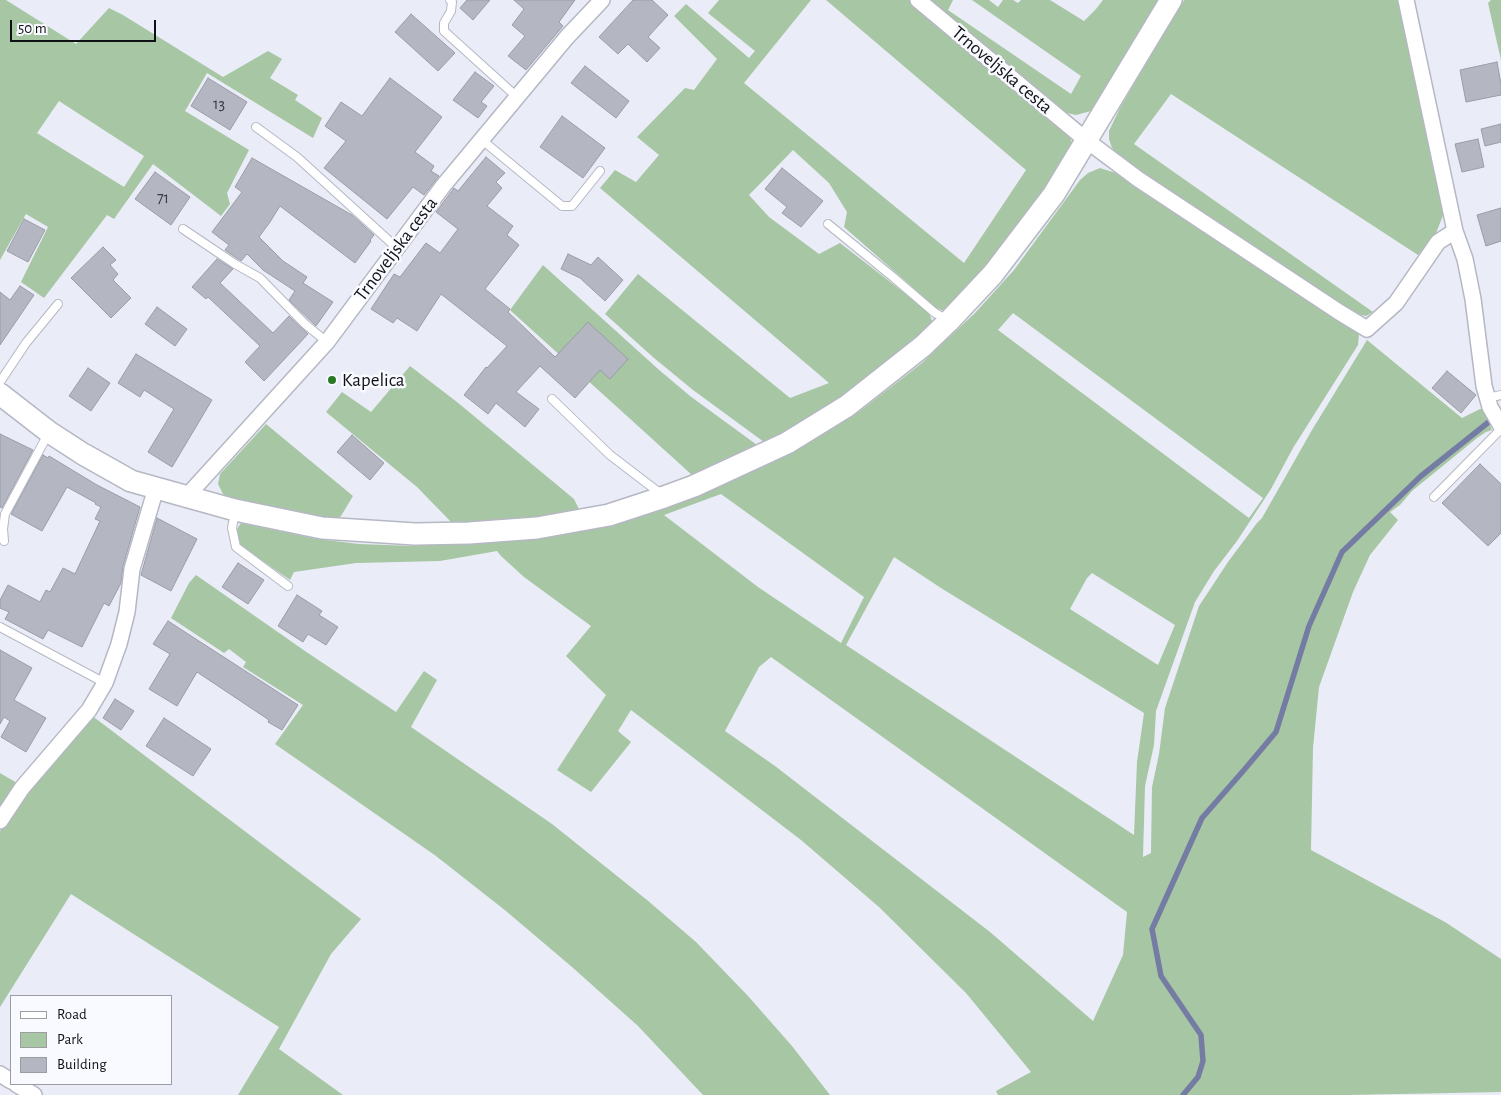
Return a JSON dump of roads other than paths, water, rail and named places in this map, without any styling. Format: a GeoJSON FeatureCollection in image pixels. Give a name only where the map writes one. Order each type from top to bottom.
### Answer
{"type":"FeatureCollection","features":[{"type":"Feature","properties":{"kind":"street","name":"Trnoveljska cesta"},"geometry":{"type":"LineString","coordinates":[[187,496],[327,342],[444,186],[567,37],[602,0]]}},
{"type":"Feature","properties":{"kind":"street","name":"Trnoveljska cesta"},"geometry":{"type":"LineString","coordinates":[[918,0],[1086,140],[1138,179],[1367,329],[1396,303],[1438,242],[1455,231]]}},
{"type":"Feature","properties":{"kind":"street"},"geometry":{"type":"LineString","coordinates":[[0,394],[49,432],[83,454],[132,480],[235,510],[322,528],[415,534],[469,533],[537,528],[609,515],[664,497],[694,486],[787,443],[846,406],[922,346],[949,321],[994,274],[1054,194],[1171,0]]}},
{"type":"Feature","properties":{"kind":"street"},"geometry":{"type":"LineString","coordinates":[[1406,0],[1455,231],[1473,298],[1484,386],[1493,400],[1501,427]]}},
{"type":"Feature","properties":{"kind":"street"},"geometry":{"type":"LineString","coordinates":[[0,821],[22,788],[89,710],[105,682],[119,644],[127,612],[132,569],[156,488]]}},
{"type":"Feature","properties":{"kind":"street"},"geometry":{"type":"LineString","coordinates":[[18,1085],[34,1095]]}},
{"type":"Feature","properties":{"kind":"lane"},"geometry":{"type":"LineString","coordinates":[[450,0],[452,2],[451,11],[444,23],[444,31],[517,97]]}},
{"type":"Feature","properties":{"kind":"lane"},"geometry":{"type":"LineString","coordinates":[[256,127],[309,167],[397,248]]}},
{"type":"Feature","properties":{"kind":"lane"},"geometry":{"type":"LineString","coordinates":[[482,140],[562,206],[572,206],[600,172]]}},
{"type":"Feature","properties":{"kind":"lane"},"geometry":{"type":"LineString","coordinates":[[828,224],[935,313],[949,321]]}},
{"type":"Feature","properties":{"kind":"lane"},"geometry":{"type":"LineString","coordinates":[[183,229],[235,264],[260,278],[305,324],[327,342]]}},
{"type":"Feature","properties":{"kind":"lane"},"geometry":{"type":"LineString","coordinates":[[0,382],[26,343],[58,304]]}},
{"type":"Feature","properties":{"kind":"lane"},"geometry":{"type":"LineString","coordinates":[[552,399],[610,455],[664,497]]}},
{"type":"Feature","properties":{"kind":"lane"},"geometry":{"type":"LineString","coordinates":[[1434,496],[1501,427]]}},
{"type":"Feature","properties":{"kind":"lane"},"geometry":{"type":"LineString","coordinates":[[4,541],[5,514],[49,432]]}},
{"type":"Feature","properties":{"kind":"lane"},"geometry":{"type":"LineString","coordinates":[[235,510],[232,528],[236,547],[288,586]]}},
{"type":"Feature","properties":{"kind":"lane"},"geometry":{"type":"LineString","coordinates":[[0,627],[105,682]]}},
{"type":"Feature","properties":{"kind":"waterway"},"geometry":{"type":"LineString","coordinates":[[1183,1095],[1198,1077],[1203,1061],[1201,1035],[1161,976],[1152,929],[1202,818],[1276,732],[1309,626],[1342,552],[1421,476],[1495,417]]}},
{"type":"Feature","properties":{"kind":"place","name":"Kapelica"},"geometry":{"type":"Point","coordinates":[332,380]}}]}
